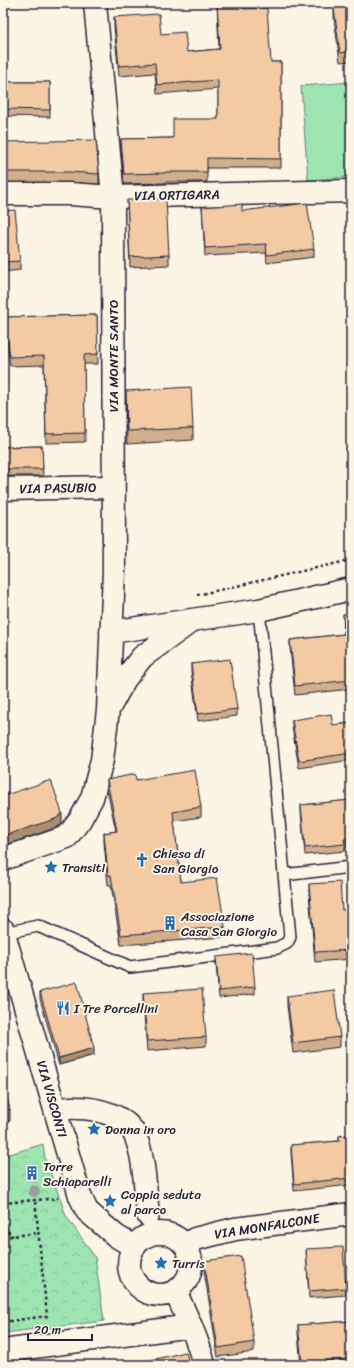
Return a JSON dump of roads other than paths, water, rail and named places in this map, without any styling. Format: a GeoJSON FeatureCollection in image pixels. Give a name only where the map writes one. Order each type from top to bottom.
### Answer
{"type":"FeatureCollection","features":[{"type":"Feature","properties":{"kind":"street","name":"VIA MONTE SANTO"},"geometry":{"type":"LineString","coordinates":[[3,859],[67,836],[80,820],[92,798],[102,760],[108,710],[114,572],[113,196],[95,3]]}},
{"type":"Feature","properties":{"kind":"street","name":"VIA ORTIGARA"},"geometry":{"type":"LineString","coordinates":[[3,194],[70,194],[113,196],[351,191]]}},
{"type":"Feature","properties":{"kind":"street","name":"VIA PASUBIO"},"geometry":{"type":"LineString","coordinates":[[3,489],[113,487]]}},
{"type":"Feature","properties":{"kind":"street"},"geometry":{"type":"LineString","coordinates":[[111,632],[259,610],[351,589]]}},
{"type":"Feature","properties":{"kind":"street"},"geometry":{"type":"LineString","coordinates":[[108,710],[125,679],[142,656],[193,620]]}},
{"type":"Feature","properties":{"kind":"street","name":"VIA VISCONTI"},"geometry":{"type":"LineString","coordinates":[[3,932],[80,1196],[87,1211],[116,1236],[134,1246]]}},
{"type":"Feature","properties":{"kind":"street"},"geometry":{"type":"LineString","coordinates":[[55,1110],[76,1107],[109,1114],[123,1121],[133,1132],[138,1144],[141,1159],[148,1215]]}},
{"type":"Feature","properties":{"kind":"street","name":"VIA MONFALCONE"},"geometry":{"type":"LineString","coordinates":[[186,1245],[195,1239],[235,1229],[351,1214]]}},
{"type":"Feature","properties":{"kind":"street"},"geometry":{"type":"LineString","coordinates":[[159,1232],[178,1238],[186,1245],[192,1262],[191,1271],[188,1279],[175,1292],[165,1295],[155,1295],[145,1292],[137,1285],[131,1276],[128,1266],[129,1256],[134,1246],[140,1239],[149,1234],[159,1232]]}},
{"type":"Feature","properties":{"kind":"street"},"geometry":{"type":"LineString","coordinates":[[175,1292],[191,1326],[201,1352],[204,1365]]}},
{"type":"Feature","properties":{"kind":"street"},"geometry":{"type":"LineString","coordinates":[[3,1351],[191,1326]]}},
{"type":"Feature","properties":{"kind":"lane"},"geometry":{"type":"LineString","coordinates":[[3,932],[38,926],[130,967],[277,948],[287,943],[290,937],[259,610]]}},
{"type":"Feature","properties":{"kind":"lane"},"geometry":{"type":"LineString","coordinates":[[284,875],[351,867]]}},
{"type":"Feature","properties":{"kind":"place","name":"Chiesa di San Giorgio"},"geometry":{"type":"Point","coordinates":[142,860]}},
{"type":"Feature","properties":{"kind":"place","name":"Transiti"},"geometry":{"type":"Point","coordinates":[51,867]}},
{"type":"Feature","properties":{"kind":"place","name":"Associazione Casa San Giorgio"},"geometry":{"type":"Point","coordinates":[170,923]}},
{"type":"Feature","properties":{"kind":"place","name":"I Tre Porcellini"},"geometry":{"type":"Point","coordinates":[63,1008]}},
{"type":"Feature","properties":{"kind":"place","name":"Donna in oro"},"geometry":{"type":"Point","coordinates":[94,1129]}},
{"type":"Feature","properties":{"kind":"place","name":"Torre Schiaparelli"},"geometry":{"type":"Point","coordinates":[32,1173]}},
{"type":"Feature","properties":{"kind":"place","name":"Coppia seduta al parco"},"geometry":{"type":"Point","coordinates":[110,1201]}},
{"type":"Feature","properties":{"kind":"place","name":"Turris"},"geometry":{"type":"Point","coordinates":[161,1263]}}]}
